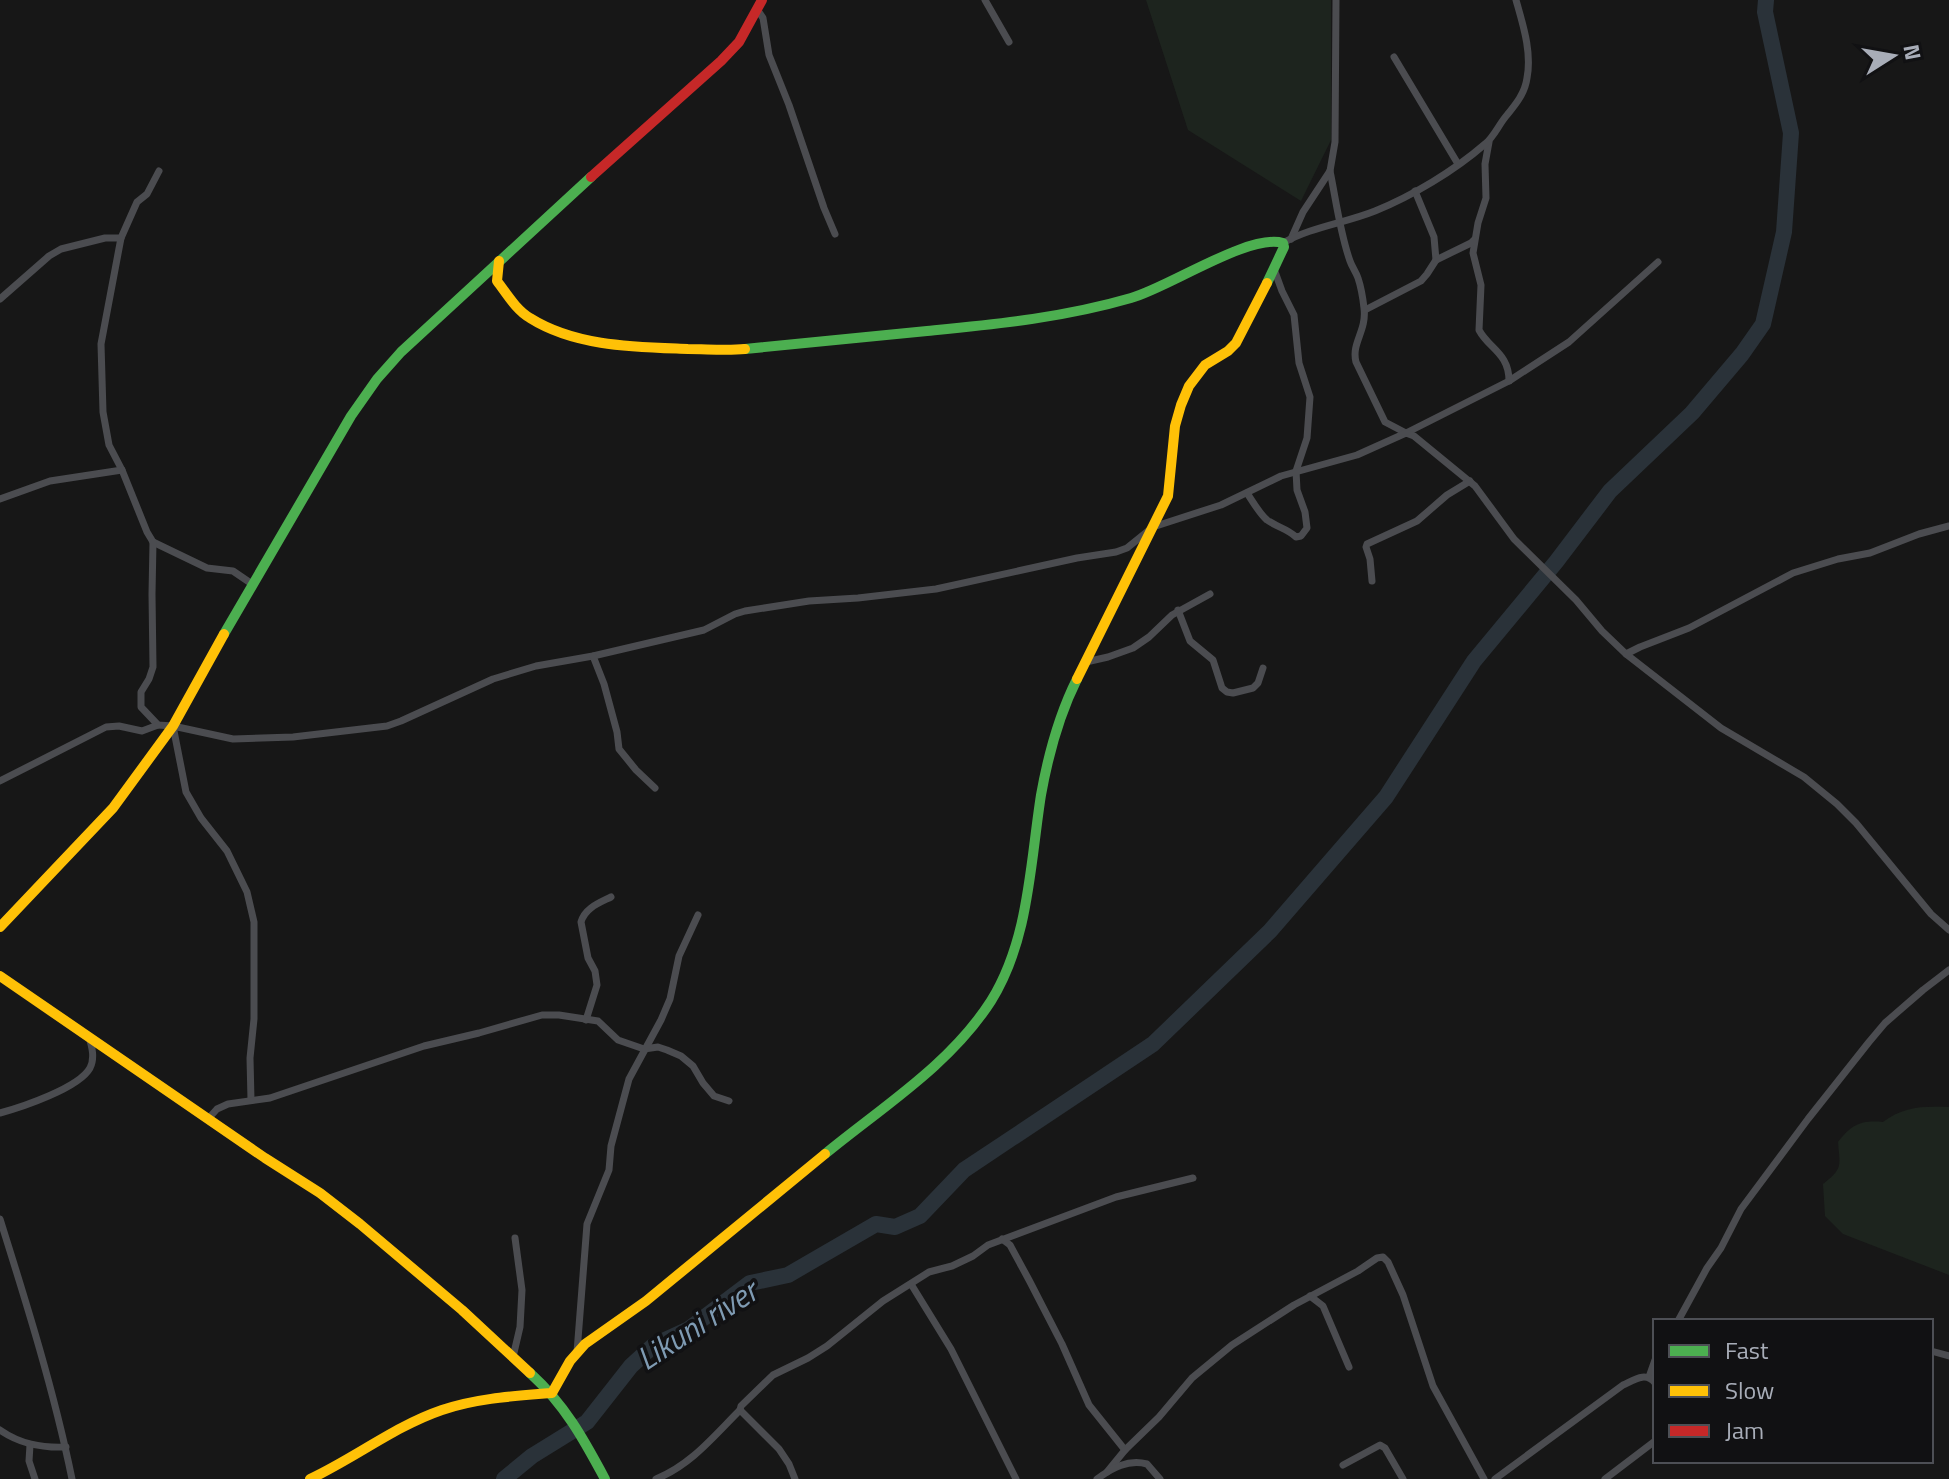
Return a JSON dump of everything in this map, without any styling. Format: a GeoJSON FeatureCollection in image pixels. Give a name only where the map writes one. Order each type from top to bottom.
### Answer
{"type":"FeatureCollection","features":[{"type":"Feature","properties":{"kind":"street"},"geometry":{"type":"LineString","coordinates":[[985,0],[1009,42]]}},
{"type":"Feature","properties":{"kind":"street"},"geometry":{"type":"LineString","coordinates":[[1337,0],[1335,142],[1330,171],[1350,262],[1359,279],[1365,310],[1354,355],[1385,422],[1414,436],[1470,481],[1514,539],[1626,654],[1721,728],[1797,772],[1837,804],[1931,914],[1949,930]]}},
{"type":"Feature","properties":{"kind":"street"},"geometry":{"type":"LineString","coordinates":[[499,261],[497,281],[527,317],[556,332],[638,347],[738,350],[1028,321],[1082,311],[1135,297],[1253,244],[1287,241],[1373,212],[1458,164],[1489,140],[1518,101],[1527,82],[1526,38],[1516,0]]}},
{"type":"Feature","properties":{"kind":"street"},"geometry":{"type":"LineString","coordinates":[[759,4],[769,55],[835,234]]}},
{"type":"Feature","properties":{"kind":"street"},"geometry":{"type":"LineString","coordinates":[[0,927],[113,808],[173,726],[252,584],[351,416],[377,379],[401,352],[499,261],[721,61],[739,42],[759,4]]}},
{"type":"Feature","properties":{"kind":"street"},"geometry":{"type":"LineString","coordinates":[[1394,57],[1458,164]]}},
{"type":"Feature","properties":{"kind":"street"},"geometry":{"type":"LineString","coordinates":[[1489,140],[1485,164],[1486,198],[1473,253],[1481,297],[1479,330],[1497,349],[1509,381]]}},
{"type":"Feature","properties":{"kind":"street"},"geometry":{"type":"LineString","coordinates":[[158,725],[141,707],[141,692],[153,667],[153,542],[109,445],[103,412],[101,344],[121,238],[137,202],[147,194],[159,171]]}},
{"type":"Feature","properties":{"kind":"street"},"geometry":{"type":"LineString","coordinates":[[552,1393],[577,1352],[654,1296],[912,1085],[937,1063],[989,1004],[1003,981],[1019,935],[1050,751],[1065,704],[1168,496],[1180,409],[1190,385],[1205,366],[1230,351],[1303,212],[1330,171]]}},
{"type":"Feature","properties":{"kind":"street"},"geometry":{"type":"LineString","coordinates":[[1415,191],[1434,237],[1436,260]]}},
{"type":"Feature","properties":{"kind":"street"},"geometry":{"type":"LineString","coordinates":[[0,299],[61,249],[105,238],[121,238]]}},
{"type":"Feature","properties":{"kind":"street"},"geometry":{"type":"LineString","coordinates":[[1365,310],[1421,281],[1436,260],[1474,240]]}},
{"type":"Feature","properties":{"kind":"street"},"geometry":{"type":"LineString","coordinates":[[0,781],[106,727],[119,726],[142,731],[158,725],[173,726],[233,739],[293,737],[378,728],[401,721],[493,679],[536,666],[704,630],[745,611],[809,601],[936,589],[1116,552],[1127,548],[1153,527],[1221,505],[1281,476],[1357,455],[1509,381],[1569,342],[1658,262]]}},
{"type":"Feature","properties":{"kind":"street"},"geometry":{"type":"LineString","coordinates":[[1247,493],[1261,514],[1296,537],[1307,528],[1297,490],[1296,471],[1307,438],[1310,397],[1299,363],[1294,315],[1274,269]]}},
{"type":"Feature","properties":{"kind":"street"},"geometry":{"type":"LineString","coordinates":[[0,499],[50,481],[122,470]]}},
{"type":"Feature","properties":{"kind":"street"},"geometry":{"type":"LineString","coordinates":[[1372,581],[1367,544],[1417,521],[1447,495],[1470,481]]}},
{"type":"Feature","properties":{"kind":"street"},"geometry":{"type":"LineString","coordinates":[[1626,654],[1689,628],[1793,573],[1870,553],[1949,526]]}},
{"type":"Feature","properties":{"kind":"street"},"geometry":{"type":"LineString","coordinates":[[153,542],[207,568],[233,571],[252,584]]}},
{"type":"Feature","properties":{"kind":"street"},"geometry":{"type":"LineString","coordinates":[[1086,662],[1133,648],[1178,610],[1210,594]]}},
{"type":"Feature","properties":{"kind":"street"},"geometry":{"type":"LineString","coordinates":[[1178,610],[1190,641],[1213,660],[1222,688],[1227,692],[1253,688],[1263,668]]}},
{"type":"Feature","properties":{"kind":"street"},"geometry":{"type":"LineString","coordinates":[[593,656],[604,684],[619,749],[655,788]]}},
{"type":"Feature","properties":{"kind":"street"},"geometry":{"type":"LineString","coordinates":[[173,726],[186,792],[201,818],[227,851],[247,892],[254,922],[251,1100]]}},
{"type":"Feature","properties":{"kind":"street"},"geometry":{"type":"LineString","coordinates":[[586,1020],[597,985],[581,922],[588,910],[611,897]]}},
{"type":"Feature","properties":{"kind":"street"},"geometry":{"type":"LineString","coordinates":[[577,1352],[587,1224],[609,1170],[611,1146],[629,1079],[670,999],[679,956],[698,915]]}},
{"type":"Feature","properties":{"kind":"street"},"geometry":{"type":"LineString","coordinates":[[1679,1319],[1741,1209],[1808,1119],[1885,1023],[1949,970]]}},
{"type":"Feature","properties":{"kind":"street"},"geometry":{"type":"LineString","coordinates":[[0,976],[320,1193],[360,1224],[462,1310],[552,1393],[582,1435],[605,1479]]}},
{"type":"Feature","properties":{"kind":"street"},"geometry":{"type":"LineString","coordinates":[[208,1119],[217,1109],[228,1104],[270,1098],[424,1046],[542,1015],[598,1021],[618,1040],[644,1049],[658,1047],[681,1056],[693,1066],[714,1096],[729,1101]]}},
{"type":"Feature","properties":{"kind":"street"},"geometry":{"type":"LineString","coordinates":[[0,1113],[58,1092],[87,1073],[92,1065],[93,1051],[89,1037]]}},
{"type":"Feature","properties":{"kind":"street"},"geometry":{"type":"LineString","coordinates":[[656,1479],[674,1476],[773,1375],[827,1346],[865,1315],[929,1272],[952,1266],[1002,1239],[1116,1197],[1193,1178]]}},
{"type":"Feature","properties":{"kind":"street"},"geometry":{"type":"LineString","coordinates":[[0,1219],[24,1293],[72,1479]]}},
{"type":"Feature","properties":{"kind":"street"},"geometry":{"type":"LineString","coordinates":[[513,1357],[520,1327],[522,1290],[515,1238]]}},
{"type":"Feature","properties":{"kind":"street"},"geometry":{"type":"LineString","coordinates":[[1002,1239],[1010,1245],[1029,1280],[1089,1405],[1125,1450]]}},
{"type":"Feature","properties":{"kind":"street"},"geometry":{"type":"LineString","coordinates":[[1107,1472],[1192,1378],[1252,1330],[1377,1258],[1385,1258],[1403,1295],[1433,1386],[1484,1479]]}},
{"type":"Feature","properties":{"kind":"street"},"geometry":{"type":"LineString","coordinates":[[911,1284],[951,1349],[1016,1479]]}},
{"type":"Feature","properties":{"kind":"street"},"geometry":{"type":"LineString","coordinates":[[1310,1296],[1323,1306],[1349,1367]]}},
{"type":"Feature","properties":{"kind":"street"},"geometry":{"type":"LineString","coordinates":[[1495,1479],[1623,1385],[1645,1376],[1652,1380]]}},
{"type":"Feature","properties":{"kind":"street"},"geometry":{"type":"LineString","coordinates":[[310,1479],[395,1432],[443,1410],[486,1399],[552,1393]]}},
{"type":"Feature","properties":{"kind":"street"},"geometry":{"type":"LineString","coordinates":[[740,1410],[779,1449],[795,1479]]}},
{"type":"Feature","properties":{"kind":"street"},"geometry":{"type":"LineString","coordinates":[[0,1430],[30,1445],[66,1447]]}},
{"type":"Feature","properties":{"kind":"street"},"geometry":{"type":"LineString","coordinates":[[1605,1479],[1653,1443]]}},
{"type":"Feature","properties":{"kind":"street"},"geometry":{"type":"LineString","coordinates":[[30,1445],[29,1461],[35,1479]]}},
{"type":"Feature","properties":{"kind":"street"},"geometry":{"type":"LineString","coordinates":[[1343,1465],[1380,1445],[1385,1448],[1403,1479]]}},
{"type":"Feature","properties":{"kind":"street"},"geometry":{"type":"LineString","coordinates":[[1097,1479],[1131,1462],[1140,1462],[1153,1469],[1160,1479]]}},
{"type":"Feature","properties":{"kind":"shaded area"},"geometry":{"type":"Polygon","coordinates":[[[1146,0],[1331,0],[1331,140],[1301,201],[1188,130],[1146,0]]]}},
{"type":"Feature","properties":{"kind":"shaded area"},"geometry":{"type":"Polygon","coordinates":[[[1949,1107],[1949,1275],[1843,1234],[1825,1216],[1823,1184],[1837,1170],[1838,1142],[1853,1127],[1883,1122],[1914,1108],[1949,1107]]]}},
{"type":"Feature","properties":{"kind":"waterway","name":"Likuni river"},"geometry":{"type":"LineString","coordinates":[[504,1479],[532,1456],[587,1422],[631,1366],[654,1345],[689,1329],[750,1283],[788,1275],[876,1224],[895,1227],[920,1216],[964,1170],[1153,1044],[1270,931],[1386,797],[1474,661],[1610,491],[1692,413],[1763,324],[1784,232],[1791,133],[1765,12],[1766,0]]}},
{"type":"Feature","properties":{"kind":"traffic: fast"},"geometry":{"type":"LineString","coordinates":[[224,634],[351,416],[377,379],[401,352],[591,177]]}},
{"type":"Feature","properties":{"kind":"traffic: fast"},"geometry":{"type":"LineString","coordinates":[[745,349],[979,326],[1080,311],[1147,292],[1250,246],[1283,243],[1284,247],[1267,283]]}},
{"type":"Feature","properties":{"kind":"traffic: fast"},"geometry":{"type":"LineString","coordinates":[[825,1154],[914,1084],[956,1045],[991,1001],[1004,978],[1021,927],[1047,765],[1077,679]]}},
{"type":"Feature","properties":{"kind":"traffic: fast"},"geometry":{"type":"LineString","coordinates":[[530,1373],[563,1410],[605,1479]]}},
{"type":"Feature","properties":{"kind":"traffic: slow"},"geometry":{"type":"LineString","coordinates":[[499,261],[497,281],[516,306],[530,318],[567,335],[627,346],[745,349]]}},
{"type":"Feature","properties":{"kind":"traffic: slow"},"geometry":{"type":"LineString","coordinates":[[1077,679],[1168,496],[1175,426],[1189,386],[1205,365],[1236,343],[1267,283]]}},
{"type":"Feature","properties":{"kind":"traffic: slow"},"geometry":{"type":"LineString","coordinates":[[0,927],[113,808],[173,726],[224,634]]}},
{"type":"Feature","properties":{"kind":"traffic: slow"},"geometry":{"type":"LineString","coordinates":[[0,976],[320,1193],[462,1310],[530,1373]]}},
{"type":"Feature","properties":{"kind":"traffic: slow"},"geometry":{"type":"LineString","coordinates":[[310,1479],[408,1425],[442,1410],[482,1400],[552,1393],[570,1361],[585,1344],[646,1301],[825,1154]]}},
{"type":"Feature","properties":{"kind":"traffic: jam"},"geometry":{"type":"LineString","coordinates":[[591,177],[721,61],[739,42],[762,0]]}}]}
